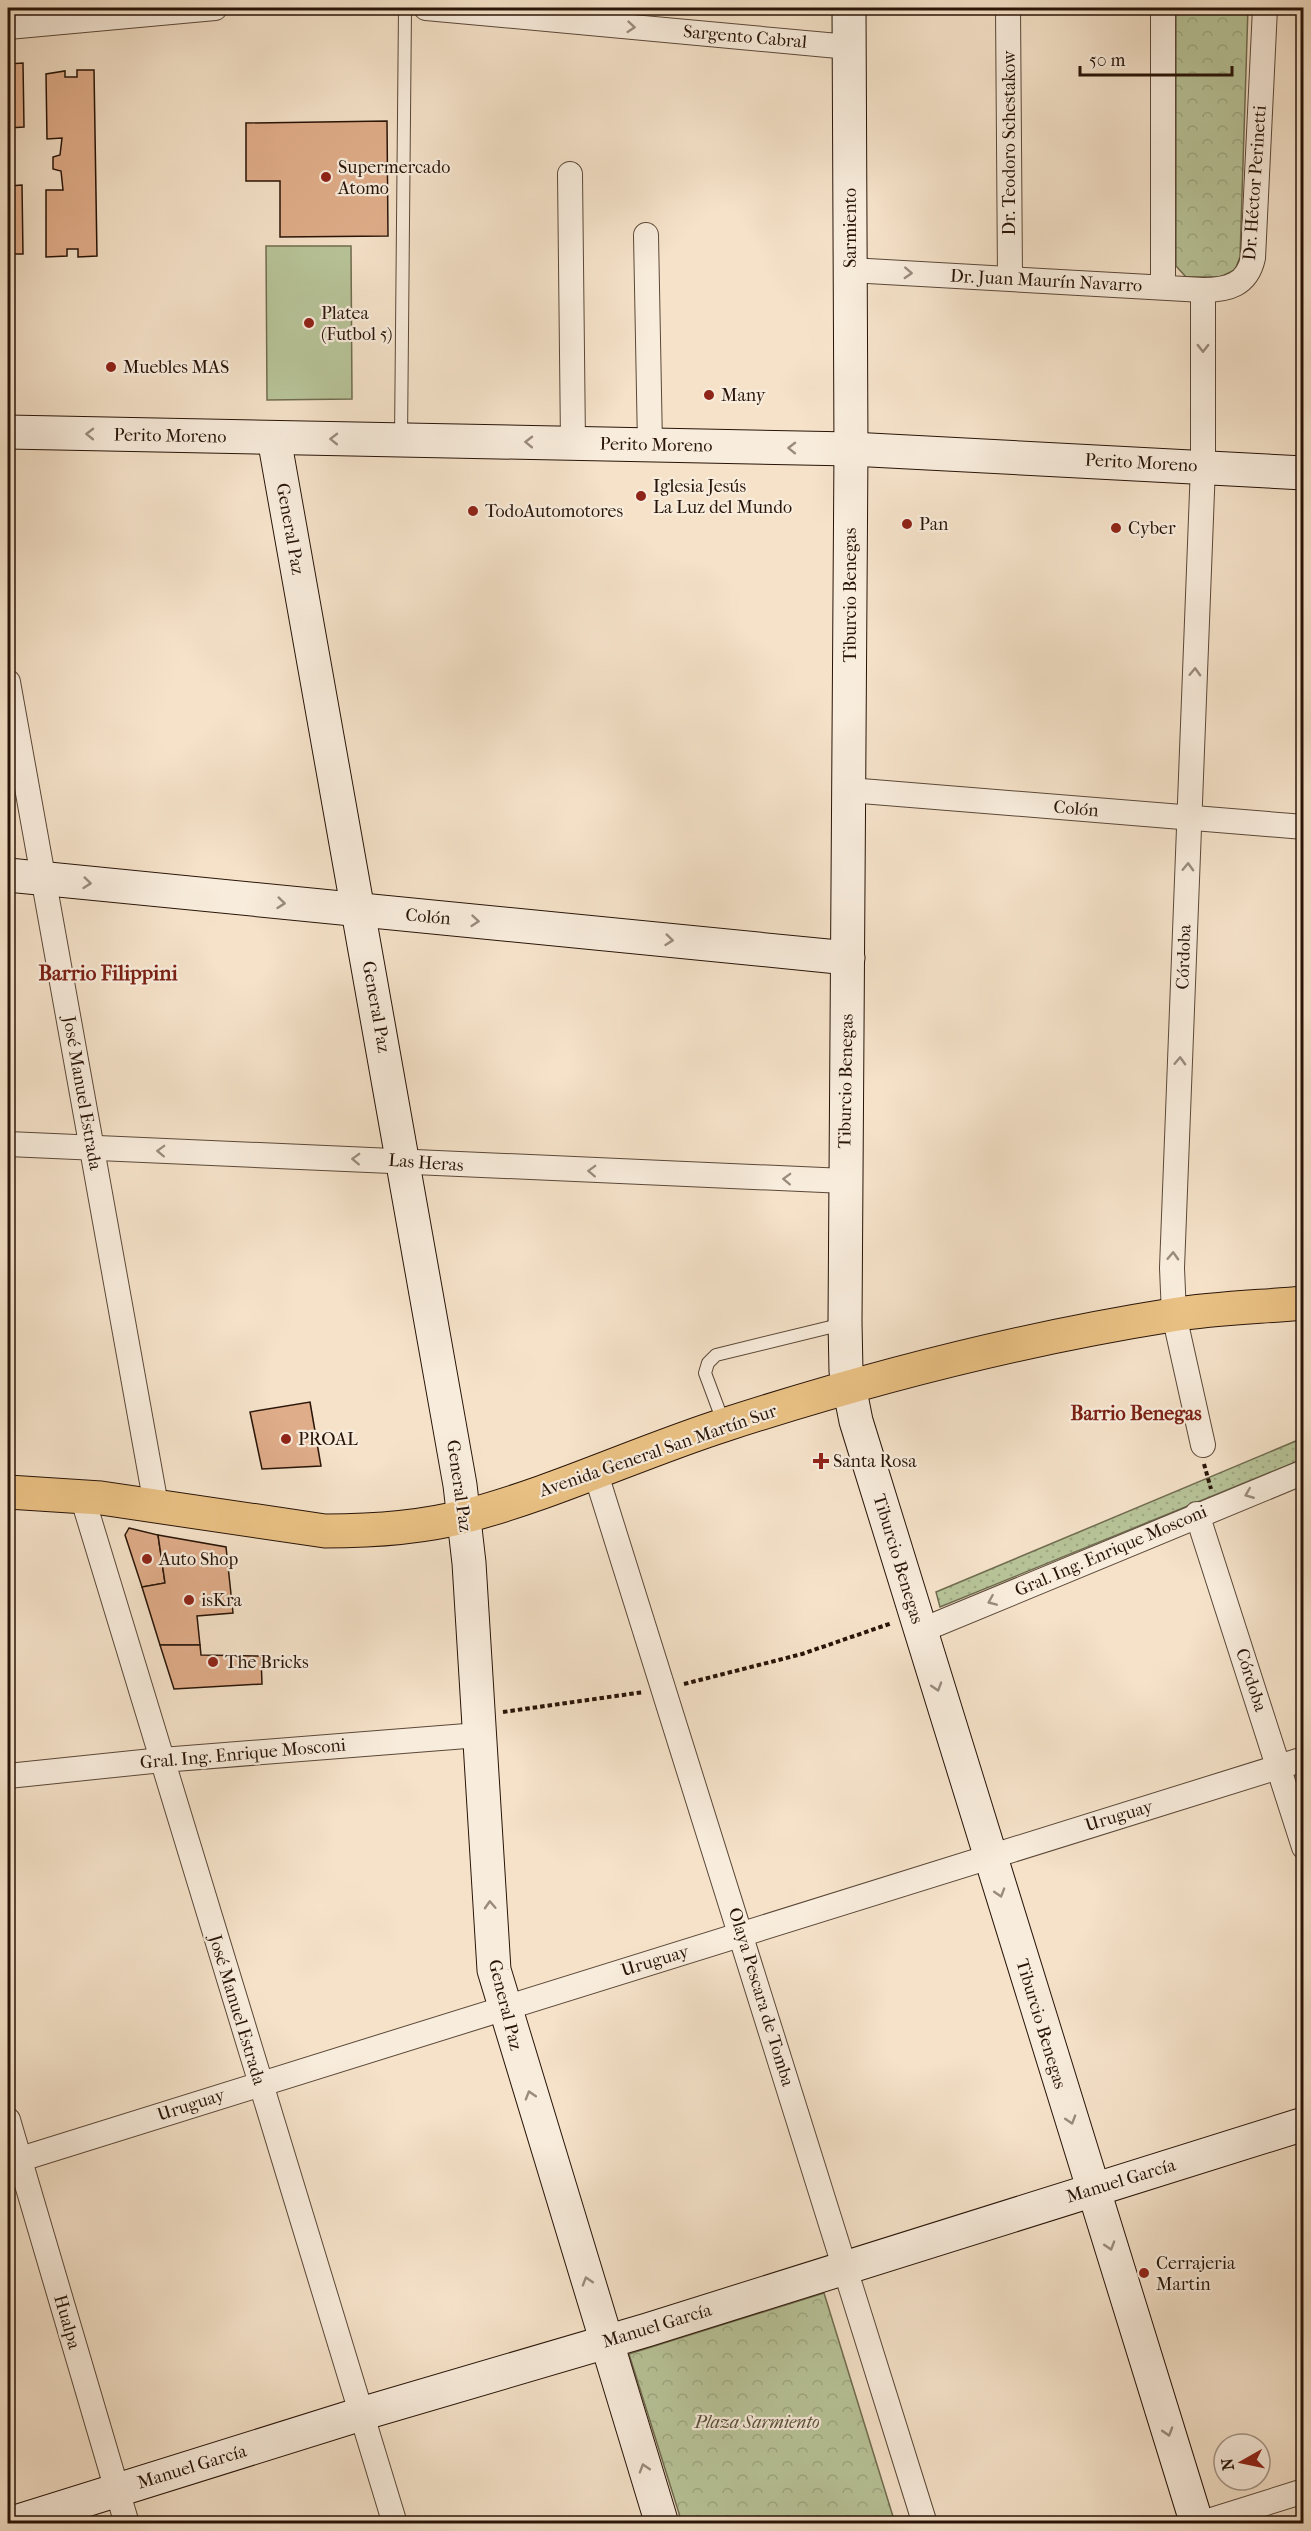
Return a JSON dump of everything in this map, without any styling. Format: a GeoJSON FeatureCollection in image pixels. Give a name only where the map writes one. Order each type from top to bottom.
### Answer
{"type":"FeatureCollection","features":[{"type":"Feature","properties":{"kind":"main road","name":"Avenida General San Martín Sur"},"geometry":{"type":"LineString","coordinates":[[8,1492],[82,1496],[156,1505],[325,1531],[385,1529],[464,1517],[724,1425],[848,1388],[988,1352],[1174,1315],[1304,1303]]}},
{"type":"Feature","properties":{"kind":"street"},"geometry":{"type":"LineString","coordinates":[[8,27],[215,8]]}},
{"type":"Feature","properties":{"kind":"street","name":"Sargento Cabral"},"geometry":{"type":"LineString","coordinates":[[426,8],[849,47]]}},
{"type":"Feature","properties":{"kind":"street","name":"Sarmiento"},"geometry":{"type":"LineString","coordinates":[[849,8],[851,449]]}},
{"type":"Feature","properties":{"kind":"street","name":"Dr. Teodoro Schestakow"},"geometry":{"type":"LineString","coordinates":[[1008,8],[1010,278]]}},
{"type":"Feature","properties":{"kind":"street"},"geometry":{"type":"LineString","coordinates":[[1163,8],[1163,287]]}},
{"type":"Feature","properties":{"kind":"street","name":"Dr. Héctor Perinetti"},"geometry":{"type":"LineString","coordinates":[[1240,283],[1248,273],[1253,258],[1265,8]]}},
{"type":"Feature","properties":{"kind":"street"},"geometry":{"type":"LineString","coordinates":[[570,174],[573,443]]}},
{"type":"Feature","properties":{"kind":"street"},"geometry":{"type":"LineString","coordinates":[[646,235],[651,445]]}},
{"type":"Feature","properties":{"kind":"street","name":"Dr. Juan Maurín Navarro"},"geometry":{"type":"LineString","coordinates":[[850,270],[1203,290],[1223,289],[1240,283]]}},
{"type":"Feature","properties":{"kind":"street"},"geometry":{"type":"LineString","coordinates":[[1203,290],[1203,466]]}},
{"type":"Feature","properties":{"kind":"street","name":"Perito Moreno"},"geometry":{"type":"LineString","coordinates":[[8,432],[851,449],[1304,473]]}},
{"type":"Feature","properties":{"kind":"street","name":"General Paz"},"geometry":{"type":"LineString","coordinates":[[274,438],[464,1517],[494,1970],[503,2009],[662,2523]]}},
{"type":"Feature","properties":{"kind":"street","name":"Tiburcio Benegas"},"geometry":{"type":"LineString","coordinates":[[851,449],[845,1181],[845,1323],[848,1388],[856,1421],[989,1857],[1198,2523]]}},
{"type":"Feature","properties":{"kind":"street","name":"Córdoba"},"geometry":{"type":"LineString","coordinates":[[1203,466],[1172,1268],[1174,1315],[1203,1445]]}},
{"type":"Feature","properties":{"kind":"street","name":"José Manuel Estrada"},"geometry":{"type":"LineString","coordinates":[[8,682],[156,1505]]}},
{"type":"Feature","properties":{"kind":"street","name":"Colón"},"geometry":{"type":"LineString","coordinates":[[849,790],[1304,827]]}},
{"type":"Feature","properties":{"kind":"street","name":"Colón"},"geometry":{"type":"LineString","coordinates":[[8,876],[848,958]]}},
{"type":"Feature","properties":{"kind":"street","name":"Las Heras"},"geometry":{"type":"LineString","coordinates":[[8,1144],[403,1161],[437,1165],[845,1181]]}},
{"type":"Feature","properties":{"kind":"street","name":"Olaya Pescara de Tomba"},"geometry":{"type":"LineString","coordinates":[[595,1471],[925,2523]]}},
{"type":"Feature","properties":{"kind":"street","name":"Gral. Ing. Enrique Mosconi"},"geometry":{"type":"LineString","coordinates":[[920,1631],[1197,1514],[1304,1472]]}},
{"type":"Feature","properties":{"kind":"street","name":"José Manuel Estrada"},"geometry":{"type":"LineString","coordinates":[[82,1496],[259,2083],[395,2523]]}},
{"type":"Feature","properties":{"kind":"street","name":"Córdoba"},"geometry":{"type":"LineString","coordinates":[[1197,1514],[1304,1847]]}},
{"type":"Feature","properties":{"kind":"street","name":"Gral. Ing. Enrique Mosconi"},"geometry":{"type":"LineString","coordinates":[[8,1776],[162,1760],[479,1735]]}},
{"type":"Feature","properties":{"kind":"street","name":"Uruguay"},"geometry":{"type":"LineString","coordinates":[[13,2161],[1304,1759]]}},
{"type":"Feature","properties":{"kind":"street","name":"Hualpa"},"geometry":{"type":"LineString","coordinates":[[8,2120],[13,2161],[127,2523]]}},
{"type":"Feature","properties":{"kind":"street","name":"Manuel García"},"geometry":{"type":"LineString","coordinates":[[9,2523],[361,2414],[606,2342],[1304,2124]]}},
{"type":"Feature","properties":{"kind":"street"},"geometry":{"type":"LineString","coordinates":[[1198,2523],[1304,2491]]}},
{"type":"Feature","properties":{"kind":"lane"},"geometry":{"type":"LineString","coordinates":[[401,441],[405,8]]}},
{"type":"Feature","properties":{"kind":"lane"},"geometry":{"type":"LineString","coordinates":[[724,1425],[705,1373],[708,1363],[716,1355],[845,1323]]}},
{"type":"Feature","properties":{"kind":"green space"},"geometry":{"type":"Polygon","coordinates":[[[1176,8],[1248,8],[1240,257],[1235,270],[1220,277],[1186,277],[1176,266],[1176,8]]]}},
{"type":"Feature","properties":{"kind":"green space","name":"Platea (Futbol 5)"},"geometry":{"type":"Polygon","coordinates":[[[266,246],[351,246],[352,399],[267,400],[266,246]]]}},
{"type":"Feature","properties":{"kind":"green space"},"geometry":{"type":"Polygon","coordinates":[[[1303,1438],[1303,1459],[940,1607],[936,1592],[1303,1438]]]}},
{"type":"Feature","properties":{"kind":"green space","name":"Plaza Sarmiento"},"geometry":{"type":"Polygon","coordinates":[[[824,2293],[895,2523],[682,2523],[629,2354],[824,2293]]]}},
{"type":"Feature","properties":{"kind":"building"},"geometry":{"type":"Polygon","coordinates":[[[23,63],[24,127],[8,128],[8,64],[23,63]]]}},
{"type":"Feature","properties":{"kind":"building"},"geometry":{"type":"Polygon","coordinates":[[[77,70],[94,70],[97,256],[78,257],[78,249],[67,249],[67,256],[46,257],[46,190],[63,190],[61,171],[53,169],[53,157],[60,155],[62,138],[47,139],[46,74],[65,71],[65,77],[77,77],[77,70]]]}},
{"type":"Feature","properties":{"kind":"building"},"geometry":{"type":"Polygon","coordinates":[[[387,121],[388,236],[280,237],[280,181],[246,181],[246,123],[387,121]]]}},
{"type":"Feature","properties":{"kind":"building"},"geometry":{"type":"Polygon","coordinates":[[[8,133],[10,133],[10,151],[8,151],[8,133]]]}},
{"type":"Feature","properties":{"kind":"building"},"geometry":{"type":"Polygon","coordinates":[[[8,158],[10,158],[11,179],[8,179],[8,158]]]}},
{"type":"Feature","properties":{"kind":"building"},"geometry":{"type":"Polygon","coordinates":[[[22,185],[23,254],[8,254],[8,186],[22,185]]]}},
{"type":"Feature","properties":{"kind":"building","name":"PROAL"},"geometry":{"type":"Polygon","coordinates":[[[310,1402],[321,1466],[262,1469],[250,1412],[310,1402]]]}},
{"type":"Feature","properties":{"kind":"building","name":"Auto Shop"},"geometry":{"type":"Polygon","coordinates":[[[129,1528],[158,1535],[165,1583],[142,1587],[125,1535],[129,1528]]]}},
{"type":"Feature","properties":{"kind":"building","name":"isKra"},"geometry":{"type":"Polygon","coordinates":[[[158,1535],[226,1547],[233,1613],[197,1616],[200,1645],[160,1645],[142,1587],[165,1583],[158,1535]]]}},
{"type":"Feature","properties":{"kind":"building","name":"The Bricks"},"geometry":{"type":"Polygon","coordinates":[[[160,1645],[200,1645],[201,1655],[261,1656],[262,1684],[174,1689],[160,1645]]]}},
{"type":"Feature","properties":{"kind":"place","name":"Supermercado Atomo"},"geometry":{"type":"Point","coordinates":[326,177]}},
{"type":"Feature","properties":{"kind":"place","name":"Platea (Futbol 5)"},"geometry":{"type":"Point","coordinates":[309,323]}},
{"type":"Feature","properties":{"kind":"place","name":"Muebles MAS"},"geometry":{"type":"Point","coordinates":[111,367]}},
{"type":"Feature","properties":{"kind":"place","name":"Many"},"geometry":{"type":"Point","coordinates":[709,395]}},
{"type":"Feature","properties":{"kind":"place","name":"Iglesia Jesús La Luz del Mundo"},"geometry":{"type":"Point","coordinates":[641,496]}},
{"type":"Feature","properties":{"kind":"place","name":"TodoAutomotores"},"geometry":{"type":"Point","coordinates":[473,511]}},
{"type":"Feature","properties":{"kind":"place","name":"Pan"},"geometry":{"type":"Point","coordinates":[907,524]}},
{"type":"Feature","properties":{"kind":"place","name":"Cyber"},"geometry":{"type":"Point","coordinates":[1116,528]}},
{"type":"Feature","properties":{"kind":"place","name":"PROAL"},"geometry":{"type":"Point","coordinates":[286,1439]}},
{"type":"Feature","properties":{"kind":"place","name":"Santa Rosa"},"geometry":{"type":"Point","coordinates":[821,1461]}},
{"type":"Feature","properties":{"kind":"place","name":"Auto Shop"},"geometry":{"type":"Point","coordinates":[147,1559]}},
{"type":"Feature","properties":{"kind":"place","name":"isKra"},"geometry":{"type":"Point","coordinates":[189,1600]}},
{"type":"Feature","properties":{"kind":"place","name":"The Bricks"},"geometry":{"type":"Point","coordinates":[213,1662]}},
{"type":"Feature","properties":{"kind":"place","name":"Cerrajeria Martin"},"geometry":{"type":"Point","coordinates":[1144,2273]}},
{"type":"Feature","properties":{"kind":"district","name":"Barrio Filippini"},"geometry":{"type":"Point","coordinates":[108,973]}},
{"type":"Feature","properties":{"kind":"district","name":"Barrio Benegas"},"geometry":{"type":"Point","coordinates":[1136,1413]}}]}
